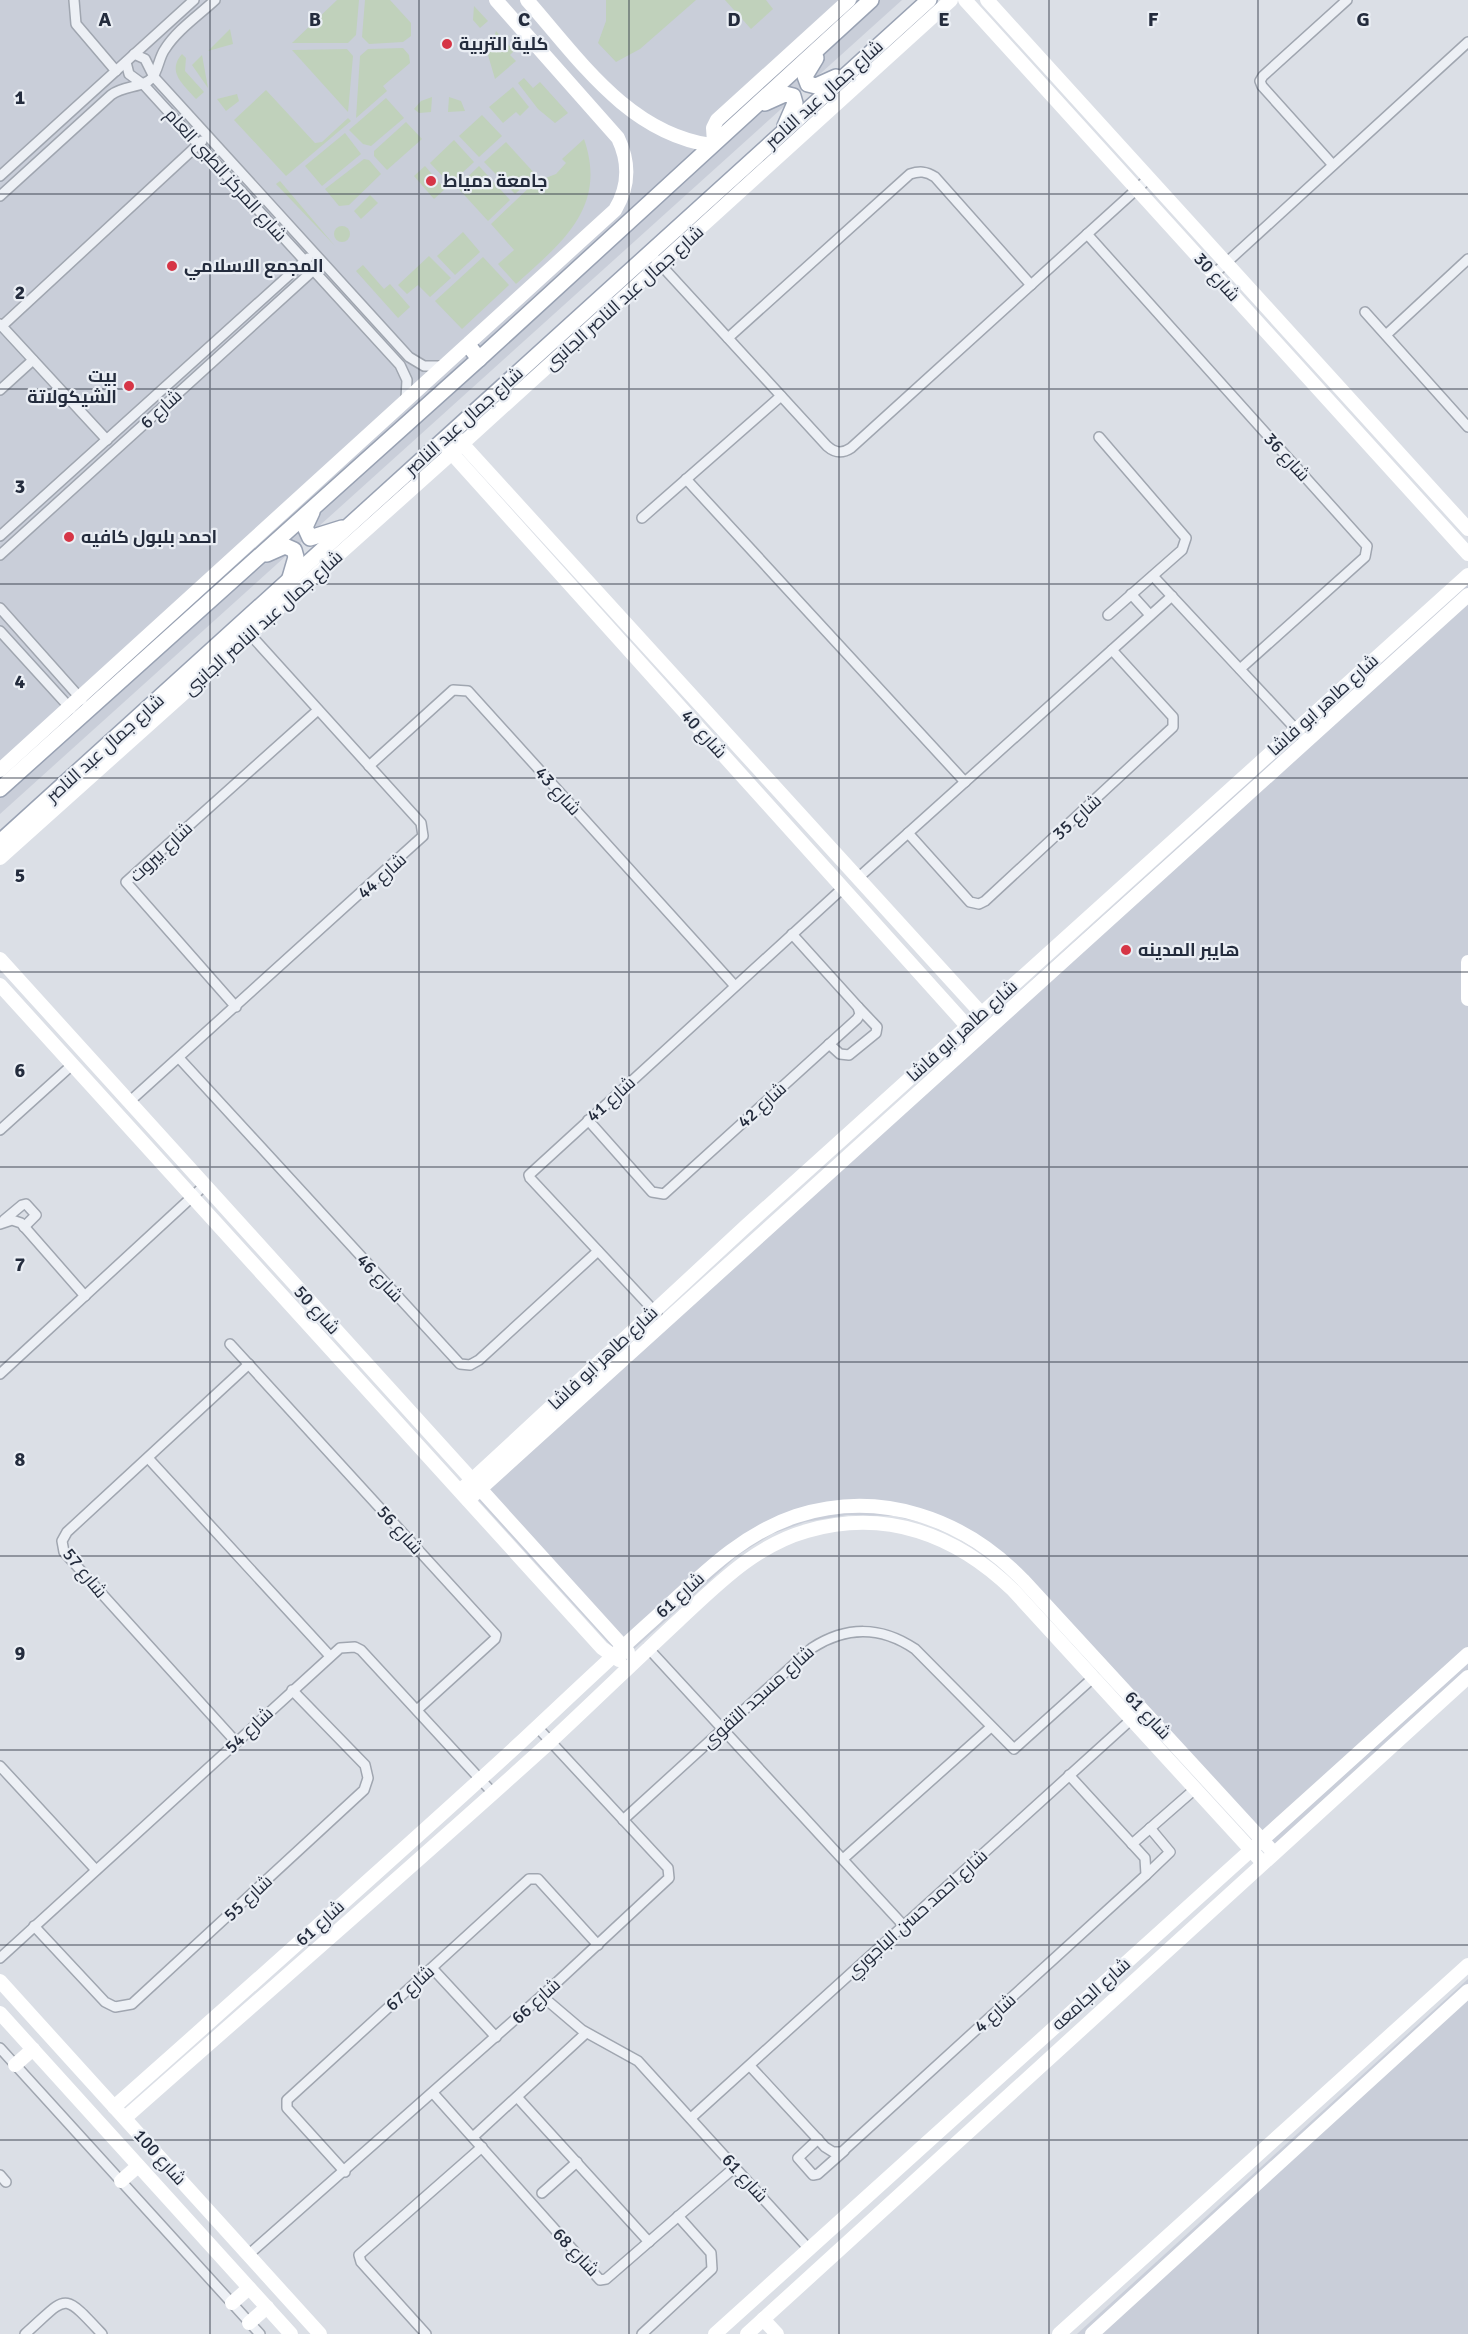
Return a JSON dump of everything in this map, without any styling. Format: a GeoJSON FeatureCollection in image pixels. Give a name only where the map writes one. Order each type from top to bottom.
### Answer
{"type":"FeatureCollection","features":[{"type":"Feature","properties":{"kind":"main road","name":"شارع جمال عبد الناصر"},"geometry":{"type":"LineString","coordinates":[[0,789],[80,708],[251,563],[479,359],[712,143],[871,0]]}},
{"type":"Feature","properties":{"kind":"main road","name":"شارع جمال عبد الناصر"},"geometry":{"type":"LineString","coordinates":[[0,842],[246,630],[289,581],[348,526],[452,443],[649,252],[929,0]]}},
{"type":"Feature","properties":{"kind":"main road"},"geometry":{"type":"LineString","coordinates":[[829,38],[806,74],[806,82],[816,86],[851,70]]}},
{"type":"Feature","properties":{"kind":"main road"},"geometry":{"type":"LineString","coordinates":[[746,114],[783,94],[791,94],[795,104],[783,132]]}},
{"type":"Feature","properties":{"kind":"main road"},"geometry":{"type":"LineString","coordinates":[[469,346],[479,359]]}},
{"type":"Feature","properties":{"kind":"main road"},"geometry":{"type":"LineString","coordinates":[[312,486],[319,501],[304,527],[310,538],[348,526]]}},
{"type":"Feature","properties":{"kind":"main road"},"geometry":{"type":"LineString","coordinates":[[251,563],[282,546],[290,547],[296,557],[289,581]]}},
{"type":"Feature","properties":{"kind":"street"},"geometry":{"type":"LineString","coordinates":[[74,0],[76,24],[116,71]]}},
{"type":"Feature","properties":{"kind":"street"},"geometry":{"type":"LineString","coordinates":[[0,176],[194,0]]}},
{"type":"Feature","properties":{"kind":"street"},"geometry":{"type":"LineString","coordinates":[[0,196],[115,92],[132,85],[144,85],[154,76],[166,46],[215,0]]}},
{"type":"Feature","properties":{"kind":"street"},"geometry":{"type":"LineString","coordinates":[[0,770],[80,708],[312,486],[608,218],[623,194],[627,166],[618,138],[495,0]]}},
{"type":"Feature","properties":{"kind":"street"},"geometry":{"type":"LineString","coordinates":[[527,0],[578,58],[638,118],[678,138],[712,143],[713,128],[717,120],[849,0]]}},
{"type":"Feature","properties":{"kind":"street","name":"شارع جمال عبد الناصر الجانبى"},"geometry":{"type":"LineString","coordinates":[[0,858],[452,443],[661,264],[951,0]]}},
{"type":"Feature","properties":{"kind":"street","name":"شارع 30"},"geometry":{"type":"LineString","coordinates":[[965,0],[1468,554]]}},
{"type":"Feature","properties":{"kind":"street","name":"شارع 30"},"geometry":{"type":"LineString","coordinates":[[987,0],[1468,529]]}},
{"type":"Feature","properties":{"kind":"street"},"geometry":{"type":"LineString","coordinates":[[1334,165],[1262,86],[1260,81],[1347,0]]}},
{"type":"Feature","properties":{"kind":"street"},"geometry":{"type":"LineString","coordinates":[[1214,274],[1468,42]]}},
{"type":"Feature","properties":{"kind":"street","name":"شارع المركز الطبى العام"},"geometry":{"type":"LineString","coordinates":[[134,54],[145,59],[154,76],[409,357],[429,367],[447,366]]}},
{"type":"Feature","properties":{"kind":"street"},"geometry":{"type":"LineString","coordinates":[[561,72],[578,58]]}},
{"type":"Feature","properties":{"kind":"street","name":"شارع المركز الطبى العام"},"geometry":{"type":"LineString","coordinates":[[126,62],[129,74],[144,85],[403,370],[408,386],[405,403]]}},
{"type":"Feature","properties":{"kind":"street"},"geometry":{"type":"LineString","coordinates":[[106,440],[1,325],[208,136]]}},
{"type":"Feature","properties":{"kind":"street"},"geometry":{"type":"LineString","coordinates":[[728,338],[909,174],[916,172],[929,173],[934,177],[1031,285]]}},
{"type":"Feature","properties":{"kind":"street"},"geometry":{"type":"LineString","coordinates":[[649,252],[827,446],[839,452],[851,448],[1149,178]]}},
{"type":"Feature","properties":{"kind":"street","name":"شارع 36"},"geometry":{"type":"LineString","coordinates":[[1087,234],[1367,546],[1365,557],[1240,669]]}},
{"type":"Feature","properties":{"kind":"street","name":"شارع 6"},"geometry":{"type":"LineString","coordinates":[[0,536],[314,252]]}},
{"type":"Feature","properties":{"kind":"street"},"geometry":{"type":"LineString","coordinates":[[1386,335],[1468,260]]}},
{"type":"Feature","properties":{"kind":"street","name":"شارع 6"},"geometry":{"type":"LineString","coordinates":[[0,555],[322,262]]}},
{"type":"Feature","properties":{"kind":"street"},"geometry":{"type":"LineString","coordinates":[[1365,312],[1468,427]]}},
{"type":"Feature","properties":{"kind":"street"},"geometry":{"type":"LineString","coordinates":[[0,390],[33,360]]}},
{"type":"Feature","properties":{"kind":"street"},"geometry":{"type":"LineString","coordinates":[[642,518],[781,396]]}},
{"type":"Feature","properties":{"kind":"street"},"geometry":{"type":"LineString","coordinates":[[142,407],[151,417]]}},
{"type":"Feature","properties":{"kind":"street"},"geometry":{"type":"LineString","coordinates":[[1099,437],[1184,534],[1186,542],[1182,550],[1108,615]]}},
{"type":"Feature","properties":{"kind":"street","name":"شارع 40"},"geometry":{"type":"LineString","coordinates":[[452,443],[981,1013]]}},
{"type":"Feature","properties":{"kind":"street","name":"شارع 40"},"geometry":{"type":"LineString","coordinates":[[452,443],[967,1026]]}},
{"type":"Feature","properties":{"kind":"street"},"geometry":{"type":"LineString","coordinates":[[686,479],[965,782]]}},
{"type":"Feature","properties":{"kind":"street","name":"شارع طاهر ابو فاشا"},"geometry":{"type":"LineString","coordinates":[[476,1485],[654,1311],[1468,574]]}},
{"type":"Feature","properties":{"kind":"street"},"geometry":{"type":"LineString","coordinates":[[1153,576],[1306,740]]}},
{"type":"Feature","properties":{"kind":"street"},"geometry":{"type":"LineString","coordinates":[[1131,594],[1150,615]]}},
{"type":"Feature","properties":{"kind":"street","name":"شارع طاهر ابو فاشا"},"geometry":{"type":"LineString","coordinates":[[464,1496],[664,1322],[1468,595]]}},
{"type":"Feature","properties":{"kind":"street"},"geometry":{"type":"LineString","coordinates":[[858,878],[1172,596]]}},
{"type":"Feature","properties":{"kind":"street"},"geometry":{"type":"LineString","coordinates":[[0,608],[80,708]]}},
{"type":"Feature","properties":{"kind":"street","name":"شارع 44"},"geometry":{"type":"LineString","coordinates":[[129,1102],[421,840],[424,832],[421,823],[246,630]]}},
{"type":"Feature","properties":{"kind":"street"},"geometry":{"type":"LineString","coordinates":[[0,631],[80,708]]}},
{"type":"Feature","properties":{"kind":"street","name":"شارع 35"},"geometry":{"type":"LineString","coordinates":[[908,833],[970,902],[975,904],[985,901],[1173,727],[1170,715],[1112,650]]}},
{"type":"Feature","properties":{"kind":"street","name":"شارع 43"},"geometry":{"type":"LineString","coordinates":[[369,766],[453,690],[468,691],[735,986]]}},
{"type":"Feature","properties":{"kind":"street","name":"شارع بيروت"},"geometry":{"type":"LineString","coordinates":[[236,1006],[126,882],[318,710]]}},
{"type":"Feature","properties":{"kind":"street","name":"شارع 41"},"geometry":{"type":"LineString","coordinates":[[664,1322],[529,1176],[843,888]]}},
{"type":"Feature","properties":{"kind":"street"},"geometry":{"type":"LineString","coordinates":[[792,934],[877,1027],[876,1033],[849,1055],[840,1054],[830,1044]]}},
{"type":"Feature","properties":{"kind":"street","name":"شارع 50"},"geometry":{"type":"LineString","coordinates":[[0,959],[476,1485],[618,1651],[633,1663]]}},
{"type":"Feature","properties":{"kind":"street"},"geometry":{"type":"LineString","coordinates":[[1468,962],[1468,999]]}},
{"type":"Feature","properties":{"kind":"street","name":"شارع 50"},"geometry":{"type":"LineString","coordinates":[[0,986],[602,1648],[618,1651]]}},
{"type":"Feature","properties":{"kind":"street","name":"شارع 42"},"geometry":{"type":"LineString","coordinates":[[588,1120],[652,1192],[661,1195],[859,1017],[858,1007]]}},
{"type":"Feature","properties":{"kind":"street","name":"شارع 46"},"geometry":{"type":"LineString","coordinates":[[179,1058],[460,1364],[470,1365],[479,1360],[598,1251]]}},
{"type":"Feature","properties":{"kind":"street"},"geometry":{"type":"LineString","coordinates":[[0,1130],[72,1065]]}},
{"type":"Feature","properties":{"kind":"street"},"geometry":{"type":"LineString","coordinates":[[0,1374],[205,1185]]}},
{"type":"Feature","properties":{"kind":"street"},"geometry":{"type":"LineString","coordinates":[[1,1223],[26,1204],[36,1215],[24,1227]]}},
{"type":"Feature","properties":{"kind":"street"},"geometry":{"type":"LineString","coordinates":[[1,1223],[12,1220],[24,1227],[85,1296]]}},
{"type":"Feature","properties":{"kind":"street","name":"شارع 56"},"geometry":{"type":"LineString","coordinates":[[230,1344],[495,1634],[495,1639],[417,1710]]}},
{"type":"Feature","properties":{"kind":"street","name":"شارع 57"},"geometry":{"type":"LineString","coordinates":[[236,1742],[77,1568],[62,1547],[67,1532],[249,1364]]}},
{"type":"Feature","properties":{"kind":"street"},"geometry":{"type":"LineString","coordinates":[[148,1458],[330,1656]]}},
{"type":"Feature","properties":{"kind":"street","name":"شارع 61"},"geometry":{"type":"LineString","coordinates":[[114,2108],[480,1780],[723,1555],[777,1523],[838,1507],[886,1506],[926,1516],[970,1536],[990,1549],[1094,1677],[1263,1863]]}},
{"type":"Feature","properties":{"kind":"street","name":"شارع 61"},"geometry":{"type":"LineString","coordinates":[[124,2118],[550,1741],[648,1648],[754,1556],[787,1538],[841,1523],[879,1522],[922,1531],[962,1549],[1018,1585],[1142,1709],[1274,1852]]}},
{"type":"Feature","properties":{"kind":"street","name":"شارع مسجد التقوى"},"geometry":{"type":"LineString","coordinates":[[623,1820],[812,1648],[840,1633],[856,1630],[888,1634],[915,1648],[1010,1748],[1017,1748],[1094,1677]]}},
{"type":"Feature","properties":{"kind":"street","name":"شارع 54"},"geometry":{"type":"LineString","coordinates":[[0,1958],[292,1690],[330,1656],[347,1646],[362,1650],[492,1792]]}},
{"type":"Feature","properties":{"kind":"street"},"geometry":{"type":"LineString","coordinates":[[648,1648],[904,1926]]}},
{"type":"Feature","properties":{"kind":"street","name":"شارع الجامعه"},"geometry":{"type":"LineString","coordinates":[[715,2334],[1468,1654]]}},
{"type":"Feature","properties":{"kind":"street","name":"شارع الجامعه"},"geometry":{"type":"LineString","coordinates":[[749,2333],[1468,1677]]}},
{"type":"Feature","properties":{"kind":"street","name":"شارع 55"},"geometry":{"type":"LineString","coordinates":[[34,1926],[110,2005],[121,2008],[132,2004],[364,1790],[367,1784],[364,1765],[292,1690]]}},
{"type":"Feature","properties":{"kind":"street","name":"شارع احمد حسن الباجوري"},"geometry":{"type":"LineString","coordinates":[[691,2118],[750,2067],[1142,1709]]}},
{"type":"Feature","properties":{"kind":"street","name":"شارع 66"},"geometry":{"type":"LineString","coordinates":[[248,2256],[542,1996],[670,1876],[668,1868],[537,1727]]}},
{"type":"Feature","properties":{"kind":"street"},"geometry":{"type":"LineString","coordinates":[[843,1859],[991,1727]]}},
{"type":"Feature","properties":{"kind":"street"},"geometry":{"type":"LineString","coordinates":[[0,1766],[96,1870]]}},
{"type":"Feature","properties":{"kind":"street"},"geometry":{"type":"LineString","coordinates":[[1069,1775],[1145,1858],[1146,1875]]}},
{"type":"Feature","properties":{"kind":"street"},"geometry":{"type":"LineString","coordinates":[[1132,1844],[1195,1789]]}},
{"type":"Feature","properties":{"kind":"street","name":"شارع 4"},"geometry":{"type":"LineString","coordinates":[[818,2139],[798,2158],[813,2175],[818,2174],[846,2149],[1146,1875],[1170,1850],[1150,1828]]}},
{"type":"Feature","properties":{"kind":"street","name":"شارع 67"},"geometry":{"type":"LineString","coordinates":[[345,2172],[289,2110],[287,2100],[532,1877],[538,1879],[597,1945]]}},
{"type":"Feature","properties":{"kind":"street"},"geometry":{"type":"LineString","coordinates":[[1059,2334],[1468,1965]]}},
{"type":"Feature","properties":{"kind":"street"},"geometry":{"type":"LineString","coordinates":[[432,1968],[496,2037]]}},
{"type":"Feature","properties":{"kind":"street","name":"شارع 100"},"geometry":{"type":"LineString","coordinates":[[0,1981],[320,2334]]}},
{"type":"Feature","properties":{"kind":"street"},"geometry":{"type":"LineString","coordinates":[[1092,2334],[1465,1994],[1449,1982]]}},
{"type":"Feature","properties":{"kind":"street"},"geometry":{"type":"LineString","coordinates":[[1435,1995],[1448,2009]]}},
{"type":"Feature","properties":{"kind":"street","name":"شارع 61"},"geometry":{"type":"LineString","coordinates":[[542,1996],[586,2033],[638,2061],[809,2249]]}},
{"type":"Feature","properties":{"kind":"street","name":"شارع 100"},"geometry":{"type":"LineString","coordinates":[[0,2013],[291,2334]]}},
{"type":"Feature","properties":{"kind":"street"},"geometry":{"type":"LineString","coordinates":[[473,2137],[586,2033]]}},
{"type":"Feature","properties":{"kind":"street"},"geometry":{"type":"LineString","coordinates":[[0,2048],[260,2334]]}},
{"type":"Feature","properties":{"kind":"street"},"geometry":{"type":"LineString","coordinates":[[15,2065],[33,2049]]}},
{"type":"Feature","properties":{"kind":"street"},"geometry":{"type":"LineString","coordinates":[[750,2067],[833,2152],[846,2149]]}},
{"type":"Feature","properties":{"kind":"street","name":"شارع 68"},"geometry":{"type":"LineString","coordinates":[[433,2093],[600,2280],[606,2279],[735,2167]]}},
{"type":"Feature","properties":{"kind":"street"},"geometry":{"type":"LineString","coordinates":[[517,2097],[649,2242]]}},
{"type":"Feature","properties":{"kind":"street"},"geometry":{"type":"LineString","coordinates":[[426,2334],[361,2262],[359,2254],[482,2147]]}},
{"type":"Feature","properties":{"kind":"street"},"geometry":{"type":"LineString","coordinates":[[542,2193],[577,2162]]}},
{"type":"Feature","properties":{"kind":"street"},"geometry":{"type":"LineString","coordinates":[[121,2181],[138,2166]]}},
{"type":"Feature","properties":{"kind":"street"},"geometry":{"type":"LineString","coordinates":[[169,2200],[185,2186]]}},
{"type":"Feature","properties":{"kind":"street"},"geometry":{"type":"LineString","coordinates":[[880,2186],[894,2201]]}},
{"type":"Feature","properties":{"kind":"street"},"geometry":{"type":"LineString","coordinates":[[642,2334],[712,2269],[711,2253],[678,2216]]}},
{"type":"Feature","properties":{"kind":"street"},"geometry":{"type":"LineString","coordinates":[[1117,2281],[1132,2298]]}},
{"type":"Feature","properties":{"kind":"street"},"geometry":{"type":"LineString","coordinates":[[232,2303],[249,2288]]}},
{"type":"Feature","properties":{"kind":"street"},"geometry":{"type":"LineString","coordinates":[[26,2334],[59,2304],[66,2302],[75,2305],[102,2334]]}},
{"type":"Feature","properties":{"kind":"street"},"geometry":{"type":"LineString","coordinates":[[249,2323],[267,2307]]}},
{"type":"Feature","properties":{"kind":"street"},"geometry":{"type":"LineString","coordinates":[[763,2319],[777,2334]]}},
{"type":"Feature","properties":{"kind":"shaded area"},"geometry":{"type":"Polygon","coordinates":[[[0,0],[902,0],[0,814],[0,0]]]}},
{"type":"Feature","properties":{"kind":"shaded area"},"geometry":{"type":"Polygon","coordinates":[[[1468,583],[1468,1670],[1266,1854],[1035,1600],[998,1564],[956,1537],[924,1523],[894,1516],[847,1515],[805,1522],[772,1534],[738,1555],[623,1659],[470,1491],[1468,583]]]}},
{"type":"Feature","properties":{"kind":"shaded area"},"geometry":{"type":"Polygon","coordinates":[[[1468,1979],[1468,2334],[1077,2334],[1468,1979]]]}},
{"type":"Feature","properties":{"kind":"green space"},"geometry":{"type":"Polygon","coordinates":[[[337,0],[359,0],[356,35],[348,43],[292,43],[337,0]]]}},
{"type":"Feature","properties":{"kind":"green space"},"geometry":{"type":"Polygon","coordinates":[[[365,0],[390,0],[411,23],[411,36],[403,42],[369,44],[362,37],[365,0]]]}},
{"type":"Feature","properties":{"kind":"green space"},"geometry":{"type":"Polygon","coordinates":[[[606,0],[696,0],[640,49],[616,62],[598,43],[606,21],[606,0]]]}},
{"type":"Feature","properties":{"kind":"green space"},"geometry":{"type":"Polygon","coordinates":[[[725,0],[766,0],[773,9],[751,29],[725,0]]]}},
{"type":"Feature","properties":{"kind":"green space"},"geometry":{"type":"Polygon","coordinates":[[[474,6],[488,21],[480,28],[473,20],[474,6]]]}},
{"type":"Feature","properties":{"kind":"green space"},"geometry":{"type":"Polygon","coordinates":[[[230,29],[233,44],[208,51],[230,29]]]}},
{"type":"Feature","properties":{"kind":"green space"},"geometry":{"type":"Polygon","coordinates":[[[496,31],[514,51],[510,55],[516,61],[495,79],[488,55],[496,31]]]}},
{"type":"Feature","properties":{"kind":"green space"},"geometry":{"type":"Polygon","coordinates":[[[403,48],[409,55],[410,63],[383,86],[387,91],[356,118],[360,56],[368,49],[403,48]]]}},
{"type":"Feature","properties":{"kind":"green space"},"geometry":{"type":"Polygon","coordinates":[[[347,49],[353,56],[348,112],[292,50],[347,49]]]}},
{"type":"Feature","properties":{"kind":"green space"},"geometry":{"type":"Polygon","coordinates":[[[182,54],[186,58],[185,71],[204,92],[196,99],[178,78],[176,72],[182,54]]]}},
{"type":"Feature","properties":{"kind":"green space"},"geometry":{"type":"Polygon","coordinates":[[[202,55],[208,88],[192,65],[202,55]]]}},
{"type":"Feature","properties":{"kind":"green space"},"geometry":{"type":"Polygon","coordinates":[[[524,78],[533,88],[540,82],[568,113],[555,123],[538,109],[518,83],[524,78]]]}},
{"type":"Feature","properties":{"kind":"green space"},"geometry":{"type":"Polygon","coordinates":[[[513,87],[529,107],[520,116],[516,112],[503,123],[489,107],[513,87]]]}},
{"type":"Feature","properties":{"kind":"green space"},"geometry":{"type":"Polygon","coordinates":[[[266,90],[315,143],[322,142],[348,118],[351,121],[286,176],[234,120],[266,90]]]}},
{"type":"Feature","properties":{"kind":"green space"},"geometry":{"type":"Polygon","coordinates":[[[237,94],[239,101],[226,111],[217,99],[237,94]]]}},
{"type":"Feature","properties":{"kind":"green space"},"geometry":{"type":"Polygon","coordinates":[[[432,97],[431,112],[419,113],[414,109],[421,101],[432,97]]]}},
{"type":"Feature","properties":{"kind":"green space"},"geometry":{"type":"Polygon","coordinates":[[[449,97],[461,101],[465,111],[448,112],[449,97]]]}},
{"type":"Feature","properties":{"kind":"green space"},"geometry":{"type":"Polygon","coordinates":[[[386,98],[404,118],[371,146],[363,144],[349,130],[386,98]]]}},
{"type":"Feature","properties":{"kind":"green space"},"geometry":{"type":"Polygon","coordinates":[[[482,115],[502,136],[479,157],[459,136],[482,115]]]}},
{"type":"Feature","properties":{"kind":"green space"},"geometry":{"type":"Polygon","coordinates":[[[406,122],[422,139],[387,170],[374,156],[374,151],[406,122]]]}},
{"type":"Feature","properties":{"kind":"green space"},"geometry":{"type":"Polygon","coordinates":[[[345,133],[361,154],[322,186],[305,166],[345,133]]]}},
{"type":"Feature","properties":{"kind":"green space"},"geometry":{"type":"Polygon","coordinates":[[[584,139],[590,163],[590,185],[585,204],[576,222],[564,238],[516,284],[498,264],[514,250],[491,224],[535,182],[556,174],[566,163],[562,159],[584,139]]]}},
{"type":"Feature","properties":{"kind":"green space"},"geometry":{"type":"Polygon","coordinates":[[[454,140],[474,162],[450,184],[430,163],[454,140]]]}},
{"type":"Feature","properties":{"kind":"green space"},"geometry":{"type":"Polygon","coordinates":[[[506,142],[536,175],[515,194],[484,162],[506,142]]]}},
{"type":"Feature","properties":{"kind":"green space"},"geometry":{"type":"Polygon","coordinates":[[[364,159],[369,160],[381,174],[349,205],[339,206],[325,189],[364,159]]]}},
{"type":"Feature","properties":{"kind":"green space"},"geometry":{"type":"Polygon","coordinates":[[[425,166],[445,189],[434,199],[414,176],[425,166]]]}},
{"type":"Feature","properties":{"kind":"green space"},"geometry":{"type":"Polygon","coordinates":[[[479,166],[510,200],[488,221],[457,187],[479,166]]]}},
{"type":"Feature","properties":{"kind":"green space"},"geometry":{"type":"Polygon","coordinates":[[[280,181],[335,246],[276,184],[280,181]]]}},
{"type":"Feature","properties":{"kind":"green space"},"geometry":{"type":"Polygon","coordinates":[[[370,195],[378,203],[361,219],[354,211],[370,195]]]}},
{"type":"Feature","properties":{"kind":"green space"},"geometry":{"type":"Polygon","coordinates":[[[342,226],[350,234],[342,242],[334,234],[342,226]]]}},
{"type":"Feature","properties":{"kind":"green space"},"geometry":{"type":"Polygon","coordinates":[[[463,232],[480,252],[455,275],[437,256],[463,232]]]}},
{"type":"Feature","properties":{"kind":"green space"},"geometry":{"type":"Polygon","coordinates":[[[429,256],[451,278],[430,297],[418,285],[407,294],[398,285],[429,256]]]}},
{"type":"Feature","properties":{"kind":"green space"},"geometry":{"type":"Polygon","coordinates":[[[483,257],[509,285],[462,329],[435,301],[483,257]]]}},
{"type":"Feature","properties":{"kind":"green space"},"geometry":{"type":"Polygon","coordinates":[[[363,265],[384,289],[390,284],[410,307],[398,318],[356,271],[363,265]]]}},
{"type":"Feature","properties":{"kind":"place","name":"كلية التربية"},"geometry":{"type":"Point","coordinates":[447,44]}},
{"type":"Feature","properties":{"kind":"place","name":"جامعة دمياط"},"geometry":{"type":"Point","coordinates":[431,181]}},
{"type":"Feature","properties":{"kind":"place","name":"المجمع الاسلامي"},"geometry":{"type":"Point","coordinates":[172,266]}},
{"type":"Feature","properties":{"kind":"place","name":"بيت الشيكولاتة"},"geometry":{"type":"Point","coordinates":[129,386]}},
{"type":"Feature","properties":{"kind":"place","name":"احمد بلبول كافيه"},"geometry":{"type":"Point","coordinates":[69,537]}},
{"type":"Feature","properties":{"kind":"place","name":"هايبر المدينه"},"geometry":{"type":"Point","coordinates":[1126,950]}}]}
